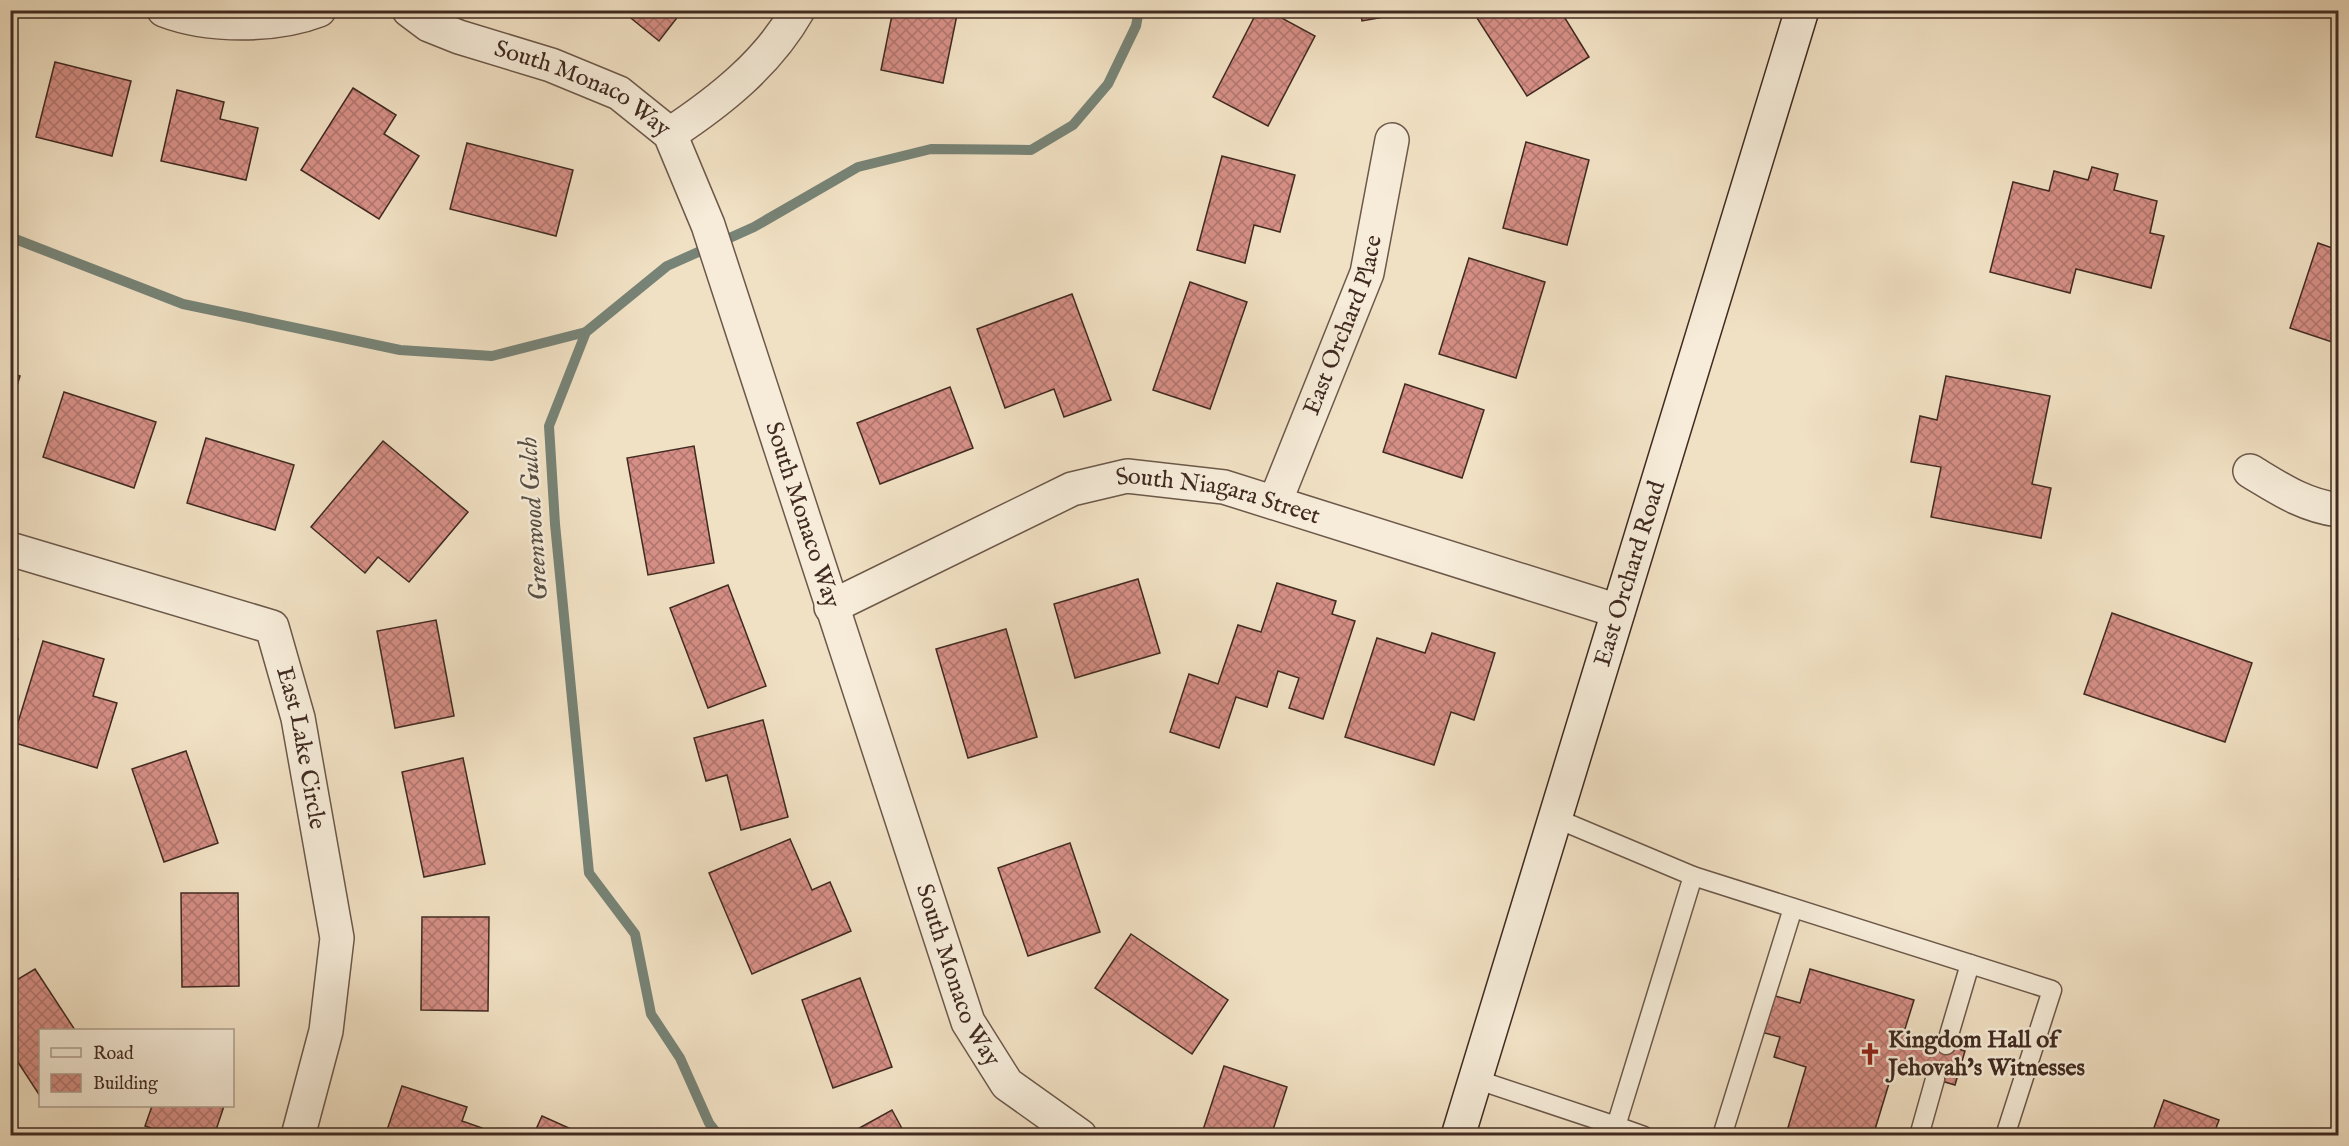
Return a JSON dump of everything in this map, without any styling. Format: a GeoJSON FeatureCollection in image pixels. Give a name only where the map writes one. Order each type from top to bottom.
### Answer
{"type":"FeatureCollection","features":[{"type":"Feature","properties":{"kind":"street"},"geometry":{"type":"LineString","coordinates":[[164,10],[228,24],[297,19],[319,10]]}},
{"type":"Feature","properties":{"kind":"street","name":"South Monaco Way"},"geometry":{"type":"LineString","coordinates":[[409,10],[429,25],[459,37],[551,65],[619,93],[670,134],[708,225],[968,1022],[1007,1084],[1080,1136]]}},
{"type":"Feature","properties":{"kind":"street"},"geometry":{"type":"LineString","coordinates":[[670,134],[701,114],[749,74],[790,25],[798,10]]}},
{"type":"Feature","properties":{"kind":"street","name":"East Orchard Road"},"geometry":{"type":"LineString","coordinates":[[1458,1136],[1802,10]]}},
{"type":"Feature","properties":{"kind":"street","name":"East Orchard Place"},"geometry":{"type":"LineString","coordinates":[[1275,502],[1367,273],[1392,140]]}},
{"type":"Feature","properties":{"kind":"street"},"geometry":{"type":"LineString","coordinates":[[2250,471],[2294,498],[2312,505],[2338,510]]}},
{"type":"Feature","properties":{"kind":"street","name":"South Niagara Street"},"geometry":{"type":"LineString","coordinates":[[831,607],[1072,489],[1127,476],[1224,487],[1618,611]]}},
{"type":"Feature","properties":{"kind":"street","name":"East Lake Circle"},"geometry":{"type":"LineString","coordinates":[[10,549],[272,627],[298,718],[337,938],[326,1031],[298,1136]]}},
{"type":"Feature","properties":{"kind":"lane"},"geometry":{"type":"LineString","coordinates":[[1555,818],[1693,876],[2052,990],[2005,1136]]}},
{"type":"Feature","properties":{"kind":"lane"},"geometry":{"type":"LineString","coordinates":[[1616,1126],[1693,876]]}},
{"type":"Feature","properties":{"kind":"lane"},"geometry":{"type":"LineString","coordinates":[[1722,1136],[1793,908]]}},
{"type":"Feature","properties":{"kind":"lane"},"geometry":{"type":"LineString","coordinates":[[1946,1045],[1970,964]]}},
{"type":"Feature","properties":{"kind":"lane"},"geometry":{"type":"LineString","coordinates":[[1475,1079],[1644,1136]]}},
{"type":"Feature","properties":{"kind":"lane"},"geometry":{"type":"LineString","coordinates":[[1918,1136],[1935,1079]]}},
{"type":"Feature","properties":{"kind":"building"},"geometry":{"type":"Polygon","coordinates":[[[621,10],[683,10],[659,41],[621,10]]]}},
{"type":"Feature","properties":{"kind":"building"},"geometry":{"type":"Polygon","coordinates":[[[893,10],[958,10],[943,83],[881,70],[893,10]]]}},
{"type":"Feature","properties":{"kind":"building"},"geometry":{"type":"Polygon","coordinates":[[[1258,10],[1267,10],[1315,36],[1268,126],[1213,97],[1258,10]]]}},
{"type":"Feature","properties":{"kind":"building"},"geometry":{"type":"Polygon","coordinates":[[[1360,10],[1406,10],[1406,13],[1362,21],[1360,10]]]}},
{"type":"Feature","properties":{"kind":"building"},"geometry":{"type":"Polygon","coordinates":[[[1489,10],[1560,10],[1589,57],[1527,96],[1477,18],[1489,10]]]}},
{"type":"Feature","properties":{"kind":"building"},"geometry":{"type":"Polygon","coordinates":[[[55,62],[131,81],[112,156],[36,137],[55,62]]]}},
{"type":"Feature","properties":{"kind":"building"},"geometry":{"type":"Polygon","coordinates":[[[353,88],[396,115],[384,134],[419,156],[379,219],[301,170],[353,88]]]}},
{"type":"Feature","properties":{"kind":"building"},"geometry":{"type":"Polygon","coordinates":[[[177,90],[224,102],[220,119],[258,128],[246,180],[161,161],[177,90]]]}},
{"type":"Feature","properties":{"kind":"building"},"geometry":{"type":"Polygon","coordinates":[[[1526,142],[1589,160],[1567,245],[1503,228],[1526,142]]]}},
{"type":"Feature","properties":{"kind":"building"},"geometry":{"type":"Polygon","coordinates":[[[467,143],[573,170],[556,236],[450,209],[467,143]]]}},
{"type":"Feature","properties":{"kind":"building"},"geometry":{"type":"Polygon","coordinates":[[[1222,156],[1295,175],[1280,232],[1254,225],[1245,263],[1197,250],[1222,156]]]}},
{"type":"Feature","properties":{"kind":"building"},"geometry":{"type":"Polygon","coordinates":[[[2092,167],[2118,174],[2114,190],[2157,201],[2150,233],[2164,236],[2151,288],[2076,269],[2070,293],[1990,272],[2013,182],[2049,191],[2054,171],[2088,180],[2092,167]]]}},
{"type":"Feature","properties":{"kind":"building"},"geometry":{"type":"Polygon","coordinates":[[[2318,243],[2338,250],[2338,344],[2290,328],[2318,243]]]}},
{"type":"Feature","properties":{"kind":"building"},"geometry":{"type":"Polygon","coordinates":[[[1469,258],[1545,282],[1516,378],[1439,354],[1469,258]]]}},
{"type":"Feature","properties":{"kind":"building"},"geometry":{"type":"Polygon","coordinates":[[[1190,282],[1247,302],[1210,409],[1153,390],[1190,282]]]}},
{"type":"Feature","properties":{"kind":"building"},"geometry":{"type":"Polygon","coordinates":[[[1072,294],[1111,400],[1064,417],[1054,389],[1005,408],[977,329],[1072,294]]]}},
{"type":"Feature","properties":{"kind":"building"},"geometry":{"type":"Polygon","coordinates":[[[10,373],[20,376],[10,407],[10,373]]]}},
{"type":"Feature","properties":{"kind":"building"},"geometry":{"type":"Polygon","coordinates":[[[1946,376],[2050,396],[2032,484],[2051,488],[2041,538],[1931,517],[1941,467],[1911,462],[1920,416],[1937,420],[1946,376]]]}},
{"type":"Feature","properties":{"kind":"building"},"geometry":{"type":"Polygon","coordinates":[[[1405,384],[1484,410],[1462,478],[1383,452],[1405,384]]]}},
{"type":"Feature","properties":{"kind":"building"},"geometry":{"type":"Polygon","coordinates":[[[950,387],[973,448],[880,484],[857,423],[950,387]]]}},
{"type":"Feature","properties":{"kind":"building"},"geometry":{"type":"Polygon","coordinates":[[[64,392],[156,422],[134,488],[43,457],[64,392]]]}},
{"type":"Feature","properties":{"kind":"building"},"geometry":{"type":"Polygon","coordinates":[[[206,438],[294,465],[275,530],[187,503],[206,438]]]}},
{"type":"Feature","properties":{"kind":"building"},"geometry":{"type":"Polygon","coordinates":[[[383,441],[468,512],[409,582],[378,557],[365,573],[311,527],[383,441]]]}},
{"type":"Feature","properties":{"kind":"building"},"geometry":{"type":"Polygon","coordinates":[[[694,446],[714,563],[648,575],[627,458],[694,446]]]}},
{"type":"Feature","properties":{"kind":"building"},"geometry":{"type":"Polygon","coordinates":[[[1138,579],[1160,653],[1075,678],[1054,604],[1138,579]]]}},
{"type":"Feature","properties":{"kind":"building"},"geometry":{"type":"Polygon","coordinates":[[[1277,583],[1336,601],[1332,614],[1355,621],[1323,719],[1289,708],[1299,678],[1278,671],[1267,707],[1236,697],[1219,748],[1170,732],[1189,674],[1218,684],[1238,625],[1261,632],[1277,583]]]}},
{"type":"Feature","properties":{"kind":"building"},"geometry":{"type":"Polygon","coordinates":[[[728,585],[766,686],[708,708],[670,608],[728,585]]]}},
{"type":"Feature","properties":{"kind":"building"},"geometry":{"type":"Polygon","coordinates":[[[2112,613],[2252,663],[2225,742],[2084,694],[2112,613]]]}},
{"type":"Feature","properties":{"kind":"building"},"geometry":{"type":"Polygon","coordinates":[[[436,620],[454,716],[395,728],[377,631],[436,620]]]}},
{"type":"Feature","properties":{"kind":"building"},"geometry":{"type":"Polygon","coordinates":[[[1006,629],[1037,737],[968,758],[936,649],[1006,629]]]}},
{"type":"Feature","properties":{"kind":"building"},"geometry":{"type":"Polygon","coordinates":[[[1432,633],[1495,653],[1474,720],[1451,712],[1434,765],[1345,737],[1377,638],[1425,653],[1432,633]]]}},
{"type":"Feature","properties":{"kind":"building"},"geometry":{"type":"Polygon","coordinates":[[[10,637],[18,639],[10,663],[10,637]]]}},
{"type":"Feature","properties":{"kind":"building"},"geometry":{"type":"Polygon","coordinates":[[[43,641],[104,659],[93,696],[117,703],[97,768],[12,742],[43,641]]]}},
{"type":"Feature","properties":{"kind":"building"},"geometry":{"type":"Polygon","coordinates":[[[2338,717],[2338,818],[2334,818],[2338,717]]]}},
{"type":"Feature","properties":{"kind":"building"},"geometry":{"type":"Polygon","coordinates":[[[763,720],[788,817],[741,830],[727,775],[706,781],[694,738],[763,720]]]}},
{"type":"Feature","properties":{"kind":"building"},"geometry":{"type":"Polygon","coordinates":[[[186,751],[218,843],[164,862],[132,769],[186,751]]]}},
{"type":"Feature","properties":{"kind":"building"},"geometry":{"type":"Polygon","coordinates":[[[463,758],[485,864],[424,877],[402,772],[463,758]]]}},
{"type":"Feature","properties":{"kind":"building"},"geometry":{"type":"Polygon","coordinates":[[[790,839],[812,890],[830,882],[851,931],[752,974],[709,873],[790,839]]]}},
{"type":"Feature","properties":{"kind":"building"},"geometry":{"type":"Polygon","coordinates":[[[1070,843],[1100,932],[1028,956],[998,868],[1070,843]]]}},
{"type":"Feature","properties":{"kind":"building"},"geometry":{"type":"Polygon","coordinates":[[[10,876],[18,879],[10,899],[10,876]]]}},
{"type":"Feature","properties":{"kind":"building"},"geometry":{"type":"Polygon","coordinates":[[[181,893],[238,893],[239,986],[182,987],[181,893]]]}},
{"type":"Feature","properties":{"kind":"building"},"geometry":{"type":"Polygon","coordinates":[[[422,917],[489,917],[488,1011],[421,1010],[422,917]]]}},
{"type":"Feature","properties":{"kind":"building"},"geometry":{"type":"Polygon","coordinates":[[[1131,934],[1228,1000],[1192,1054],[1095,988],[1131,934]]]}},
{"type":"Feature","properties":{"kind":"building"},"geometry":{"type":"Polygon","coordinates":[[[35,969],[74,1029],[39,1029],[39,1094],[10,1050],[10,984],[35,969]]]}},
{"type":"Feature","properties":{"kind":"building","name":"Kingdom Hall of Jehovah's Witnesses"},"geometry":{"type":"Polygon","coordinates":[[[1810,969],[1914,1000],[1904,1032],[1965,1051],[1955,1085],[1894,1067],[1873,1136],[1803,1136],[1787,1131],[1806,1067],[1774,1057],[1780,1037],[1761,1032],[1772,995],[1800,1003],[1810,969]]]}},
{"type":"Feature","properties":{"kind":"building"},"geometry":{"type":"Polygon","coordinates":[[[860,978],[892,1067],[833,1088],[802,1000],[860,978]]]}},
{"type":"Feature","properties":{"kind":"building"},"geometry":{"type":"Polygon","coordinates":[[[1224,1066],[1287,1087],[1271,1136],[1201,1136],[1224,1066]]]}},
{"type":"Feature","properties":{"kind":"building"},"geometry":{"type":"Polygon","coordinates":[[[402,1086],[467,1107],[462,1121],[482,1128],[479,1136],[385,1136],[402,1086]]]}},
{"type":"Feature","properties":{"kind":"building"},"geometry":{"type":"Polygon","coordinates":[[[2164,1100],[2219,1120],[2213,1136],[2151,1136],[2164,1100]]]}},
{"type":"Feature","properties":{"kind":"building"},"geometry":{"type":"Polygon","coordinates":[[[152,1107],[224,1107],[214,1136],[175,1136],[145,1126],[152,1107]]]}},
{"type":"Feature","properties":{"kind":"building"},"geometry":{"type":"Polygon","coordinates":[[[892,1110],[906,1136],[845,1136],[892,1110]]]}},
{"type":"Feature","properties":{"kind":"building"},"geometry":{"type":"Polygon","coordinates":[[[542,1116],[578,1132],[576,1136],[533,1136],[542,1116]]]}},
{"type":"Feature","properties":{"kind":"waterway","name":"Greenwood Gulch"},"geometry":{"type":"LineString","coordinates":[[719,1136],[709,1123],[680,1058],[651,1014],[635,934],[589,873],[555,524],[549,426],[586,332],[667,266],[754,227],[858,167],[931,149],[1031,150],[1073,125],[1108,84],[1136,26],[1139,10]]}},
{"type":"Feature","properties":{"kind":"waterway"},"geometry":{"type":"LineString","coordinates":[[10,237],[183,304],[400,350],[492,356],[586,332]]}},
{"type":"Feature","properties":{"kind":"place","name":"Kingdom Hall of Jehovah's Witnesses"},"geometry":{"type":"Point","coordinates":[1870,1054]}}]}
